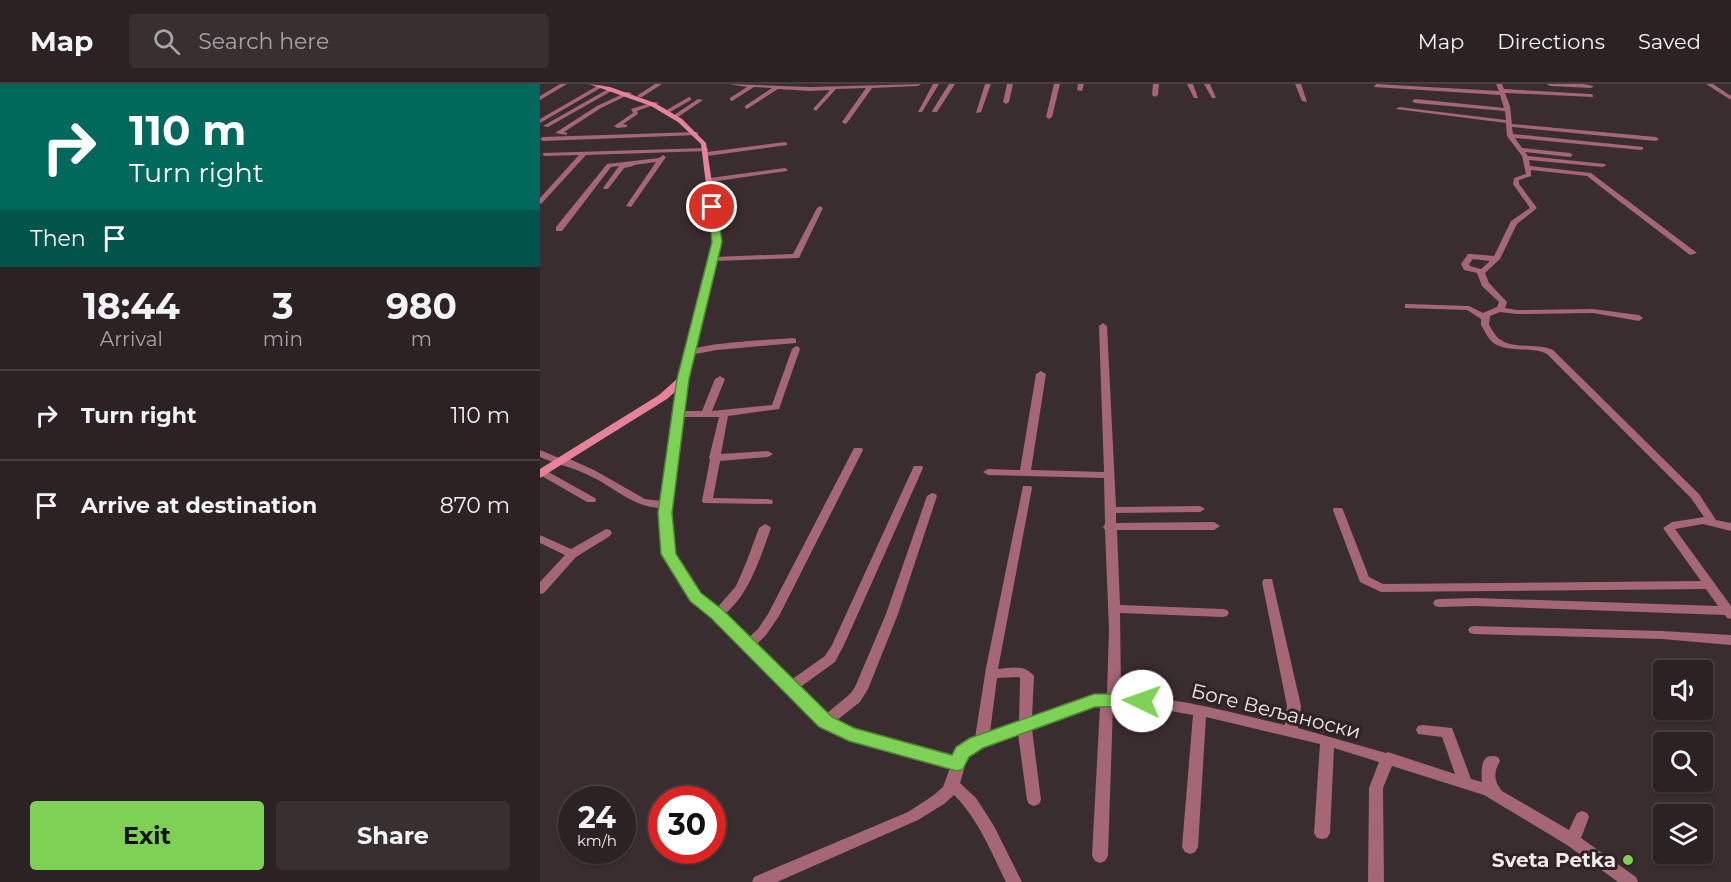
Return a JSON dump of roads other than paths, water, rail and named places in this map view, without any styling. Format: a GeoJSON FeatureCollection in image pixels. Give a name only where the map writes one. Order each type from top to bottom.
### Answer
{"type":"FeatureCollection","features":[{"type":"Feature","properties":{"kind":"main road"},"geometry":{"type":"LineString","coordinates":[[542,473],[663,397],[683,379],[717,242],[706,149],[696,134],[676,116],[656,103],[640,96],[592,84]]}},
{"type":"Feature","properties":{"kind":"street"},"geometry":{"type":"LineString","coordinates":[[540,98],[564,84]]}},
{"type":"Feature","properties":{"kind":"street"},"geometry":{"type":"LineString","coordinates":[[640,96],[659,84]]}},
{"type":"Feature","properties":{"kind":"street"},"geometry":{"type":"LineString","coordinates":[[731,84],[799,94],[812,88],[868,88],[918,84]]}},
{"type":"Feature","properties":{"kind":"street"},"geometry":{"type":"LineString","coordinates":[[920,111],[936,84]]}},
{"type":"Feature","properties":{"kind":"street"},"geometry":{"type":"LineString","coordinates":[[935,111],[952,84]]}},
{"type":"Feature","properties":{"kind":"street"},"geometry":{"type":"LineString","coordinates":[[978,112],[988,84]]}},
{"type":"Feature","properties":{"kind":"street"},"geometry":{"type":"LineString","coordinates":[[1006,102],[1010,84]]}},
{"type":"Feature","properties":{"kind":"street"},"geometry":{"type":"LineString","coordinates":[[1049,117],[1057,84]]}},
{"type":"Feature","properties":{"kind":"street"},"geometry":{"type":"LineString","coordinates":[[1155,95],[1156,84]]}},
{"type":"Feature","properties":{"kind":"street"},"geometry":{"type":"LineString","coordinates":[[1190,84],[1196,97]]}},
{"type":"Feature","properties":{"kind":"street"},"geometry":{"type":"LineString","coordinates":[[1207,84],[1214,97]]}},
{"type":"Feature","properties":{"kind":"street"},"geometry":{"type":"LineString","coordinates":[[1298,84],[1305,101]]}},
{"type":"Feature","properties":{"kind":"street"},"geometry":{"type":"LineString","coordinates":[[1416,84],[1502,93]]}},
{"type":"Feature","properties":{"kind":"street"},"geometry":{"type":"LineString","coordinates":[[1551,84],[1591,86]]}},
{"type":"Feature","properties":{"kind":"street"},"geometry":{"type":"LineString","coordinates":[[1708,84],[1731,98]]}},
{"type":"Feature","properties":{"kind":"street"},"geometry":{"type":"LineString","coordinates":[[540,121],[601,86]]}},
{"type":"Feature","properties":{"kind":"street"},"geometry":{"type":"LineString","coordinates":[[732,99],[753,86]]}},
{"type":"Feature","properties":{"kind":"street"},"geometry":{"type":"LineString","coordinates":[[816,109],[837,87]]}},
{"type":"Feature","properties":{"kind":"street"},"geometry":{"type":"LineString","coordinates":[[845,122],[868,88]]}},
{"type":"Feature","properties":{"kind":"street"},"geometry":{"type":"LineString","coordinates":[[1377,88],[1591,96]]}},
{"type":"Feature","properties":{"kind":"street"},"geometry":{"type":"LineString","coordinates":[[546,126],[612,89]]}},
{"type":"Feature","properties":{"kind":"street"},"geometry":{"type":"LineString","coordinates":[[747,107],[779,90]]}},
{"type":"Feature","properties":{"kind":"street"},"geometry":{"type":"LineString","coordinates":[[1415,101],[1502,93],[1572,90]]}},
{"type":"Feature","properties":{"kind":"street"},"geometry":{"type":"LineString","coordinates":[[610,134],[558,133],[589,112],[628,93]]}},
{"type":"Feature","properties":{"kind":"street"},"geometry":{"type":"LineString","coordinates":[[1482,272],[1496,259],[1514,223],[1533,210],[1532,202],[1515,182],[1516,178],[1529,175],[1529,168],[1524,154],[1510,136],[1502,93]]}},
{"type":"Feature","properties":{"kind":"street"},"geometry":{"type":"LineString","coordinates":[[668,111],[689,99]]}},
{"type":"Feature","properties":{"kind":"street"},"geometry":{"type":"LineString","coordinates":[[676,116],[700,100]]}},
{"type":"Feature","properties":{"kind":"street"},"geometry":{"type":"LineString","coordinates":[[625,126],[617,126],[636,113],[633,110],[656,103]]}},
{"type":"Feature","properties":{"kind":"street"},"geometry":{"type":"LineString","coordinates":[[1398,109],[1508,124],[1656,139]]}},
{"type":"Feature","properties":{"kind":"street"},"geometry":{"type":"LineString","coordinates":[[543,139],[696,134]]}},
{"type":"Feature","properties":{"kind":"street"},"geometry":{"type":"LineString","coordinates":[[1510,136],[1641,148]]}},
{"type":"Feature","properties":{"kind":"street"},"geometry":{"type":"LineString","coordinates":[[545,154],[666,152],[785,144]]}},
{"type":"Feature","properties":{"kind":"street"},"geometry":{"type":"LineString","coordinates":[[598,148],[706,149]]}},
{"type":"Feature","properties":{"kind":"street"},"geometry":{"type":"LineString","coordinates":[[628,206],[666,152]]}},
{"type":"Feature","properties":{"kind":"street"},"geometry":{"type":"LineString","coordinates":[[540,202],[584,153]]}},
{"type":"Feature","properties":{"kind":"street"},"geometry":{"type":"LineString","coordinates":[[1524,154],[1588,156]]}},
{"type":"Feature","properties":{"kind":"street"},"geometry":{"type":"LineString","coordinates":[[1524,154],[1603,165]]}},
{"type":"Feature","properties":{"kind":"street"},"geometry":{"type":"LineString","coordinates":[[559,229],[609,165],[661,160]]}},
{"type":"Feature","properties":{"kind":"street"},"geometry":{"type":"LineString","coordinates":[[606,188],[622,166],[649,161]]}},
{"type":"Feature","properties":{"kind":"street"},"geometry":{"type":"LineString","coordinates":[[1529,168],[1589,174],[1693,253]]}},
{"type":"Feature","properties":{"kind":"street"},"geometry":{"type":"LineString","coordinates":[[710,180],[785,170]]}},
{"type":"Feature","properties":{"kind":"street"},"geometry":{"type":"LineString","coordinates":[[714,259],[796,256],[820,208]]}},
{"type":"Feature","properties":{"kind":"street"},"geometry":{"type":"LineString","coordinates":[[1482,272],[1467,268],[1465,264],[1471,256],[1496,259]]}},
{"type":"Feature","properties":{"kind":"street"},"geometry":{"type":"LineString","coordinates":[[1482,272],[1485,284],[1502,300],[1503,306],[1484,317]]}},
{"type":"Feature","properties":{"kind":"street"},"geometry":{"type":"LineString","coordinates":[[1408,306],[1446,303],[1469,308],[1484,317],[1488,332],[1497,342],[1515,347],[1542,348],[1550,352],[1695,496],[1710,517],[1711,520],[1707,522]]}},
{"type":"Feature","properties":{"kind":"street"},"geometry":{"type":"LineString","coordinates":[[1499,309],[1517,312],[1593,311],[1639,318]]}},
{"type":"Feature","properties":{"kind":"street"},"geometry":{"type":"LineString","coordinates":[[1100,856],[1111,700],[1113,609],[1103,326]]}},
{"type":"Feature","properties":{"kind":"street"},"geometry":{"type":"LineString","coordinates":[[679,414],[724,414],[772,409],[778,405],[795,345],[717,347],[690,352]]}},
{"type":"Feature","properties":{"kind":"street"},"geometry":{"type":"LineString","coordinates":[[1025,473],[1041,374]]}},
{"type":"Feature","properties":{"kind":"street"},"geometry":{"type":"LineString","coordinates":[[683,379],[666,504],[669,554],[696,597],[717,614],[825,722],[849,734],[957,764]]}},
{"type":"Feature","properties":{"kind":"street"},"geometry":{"type":"LineString","coordinates":[[706,414],[720,379]]}},
{"type":"Feature","properties":{"kind":"street"},"geometry":{"type":"LineString","coordinates":[[724,414],[707,501],[768,502]]}},
{"type":"Feature","properties":{"kind":"street"},"geometry":{"type":"LineString","coordinates":[[747,646],[762,632],[773,616],[858,450]]}},
{"type":"Feature","properties":{"kind":"street"},"geometry":{"type":"LineString","coordinates":[[540,453],[605,480],[634,499],[651,505],[666,504]]}},
{"type":"Feature","properties":{"kind":"street"},"geometry":{"type":"LineString","coordinates":[[714,458],[768,454]]}},
{"type":"Feature","properties":{"kind":"street"},"geometry":{"type":"LineString","coordinates":[[820,673],[830,659],[918,468]]}},
{"type":"Feature","properties":{"kind":"street"},"geometry":{"type":"LineString","coordinates":[[988,472],[1108,475]]}},
{"type":"Feature","properties":{"kind":"street"},"geometry":{"type":"LineString","coordinates":[[542,473],[591,500]]}},
{"type":"Feature","properties":{"kind":"street"},"geometry":{"type":"LineString","coordinates":[[982,740],[991,674],[1027,488]]}},
{"type":"Feature","properties":{"kind":"street"},"geometry":{"type":"LineString","coordinates":[[825,722],[855,698],[861,689],[892,614],[932,496]]}},
{"type":"Feature","properties":{"kind":"street"},"geometry":{"type":"LineString","coordinates":[[1109,510],[1200,509]]}},
{"type":"Feature","properties":{"kind":"street"},"geometry":{"type":"LineString","coordinates":[[1338,510],[1364,579],[1381,588],[1710,585]]}},
{"type":"Feature","properties":{"kind":"street"},"geometry":{"type":"LineString","coordinates":[[1730,613],[1669,528],[1676,524],[1707,522],[1731,528]]}},
{"type":"Feature","properties":{"kind":"street"},"geometry":{"type":"LineString","coordinates":[[1109,527],[1214,526]]}},
{"type":"Feature","properties":{"kind":"street"},"geometry":{"type":"LineString","coordinates":[[717,614],[728,607],[737,593],[765,528]]}},
{"type":"Feature","properties":{"kind":"street"},"geometry":{"type":"LineString","coordinates":[[540,590],[572,554],[606,533]]}},
{"type":"Feature","properties":{"kind":"street"},"geometry":{"type":"LineString","coordinates":[[540,538],[572,554]]}},
{"type":"Feature","properties":{"kind":"street"},"geometry":{"type":"LineString","coordinates":[[1268,582],[1294,706],[1291,731]]}},
{"type":"Feature","properties":{"kind":"street"},"geometry":{"type":"LineString","coordinates":[[1445,605],[1481,604],[1730,613]]}},
{"type":"Feature","properties":{"kind":"street"},"geometry":{"type":"LineString","coordinates":[[1113,609],[1223,613]]}},
{"type":"Feature","properties":{"kind":"street"},"geometry":{"type":"LineString","coordinates":[[1474,630],[1662,635],[1731,640]]}},
{"type":"Feature","properties":{"kind":"street"},"geometry":{"type":"LineString","coordinates":[[790,687],[830,659]]}},
{"type":"Feature","properties":{"kind":"street"},"geometry":{"type":"LineString","coordinates":[[991,674],[1020,672],[1027,676],[1025,737],[1034,800]]}},
{"type":"Feature","properties":{"kind":"street","name":"Боге Вељаноски"},"geometry":{"type":"LineString","coordinates":[[952,784],[962,752],[982,740],[1094,701],[1111,700],[1200,711],[1291,731],[1388,758],[1496,794],[1572,840],[1630,882]]}},
{"type":"Feature","properties":{"kind":"street"},"geometry":{"type":"LineString","coordinates":[[1190,847],[1200,711]]}},
{"type":"Feature","properties":{"kind":"street"},"geometry":{"type":"LineString","coordinates":[[1423,730],[1447,732],[1465,782]]}},
{"type":"Feature","properties":{"kind":"street"},"geometry":{"type":"LineString","coordinates":[[1322,833],[1327,741]]}},
{"type":"Feature","properties":{"kind":"street"},"geometry":{"type":"LineString","coordinates":[[1376,882],[1376,788],[1388,758]]}},
{"type":"Feature","properties":{"kind":"street"},"geometry":{"type":"LineString","coordinates":[[1493,761],[1488,767],[1490,787],[1496,794]]}},
{"type":"Feature","properties":{"kind":"street"},"geometry":{"type":"LineString","coordinates":[[760,882],[913,816],[943,796],[952,784],[970,802],[1005,861],[1014,882]]}},
{"type":"Feature","properties":{"kind":"street"},"geometry":{"type":"LineString","coordinates":[[1572,840],[1582,818]]}},
{"type":"Feature","properties":{"kind":"place","name":"Sveta Petka"},"geometry":{"type":"Point","coordinates":[1628,860]}}]}
